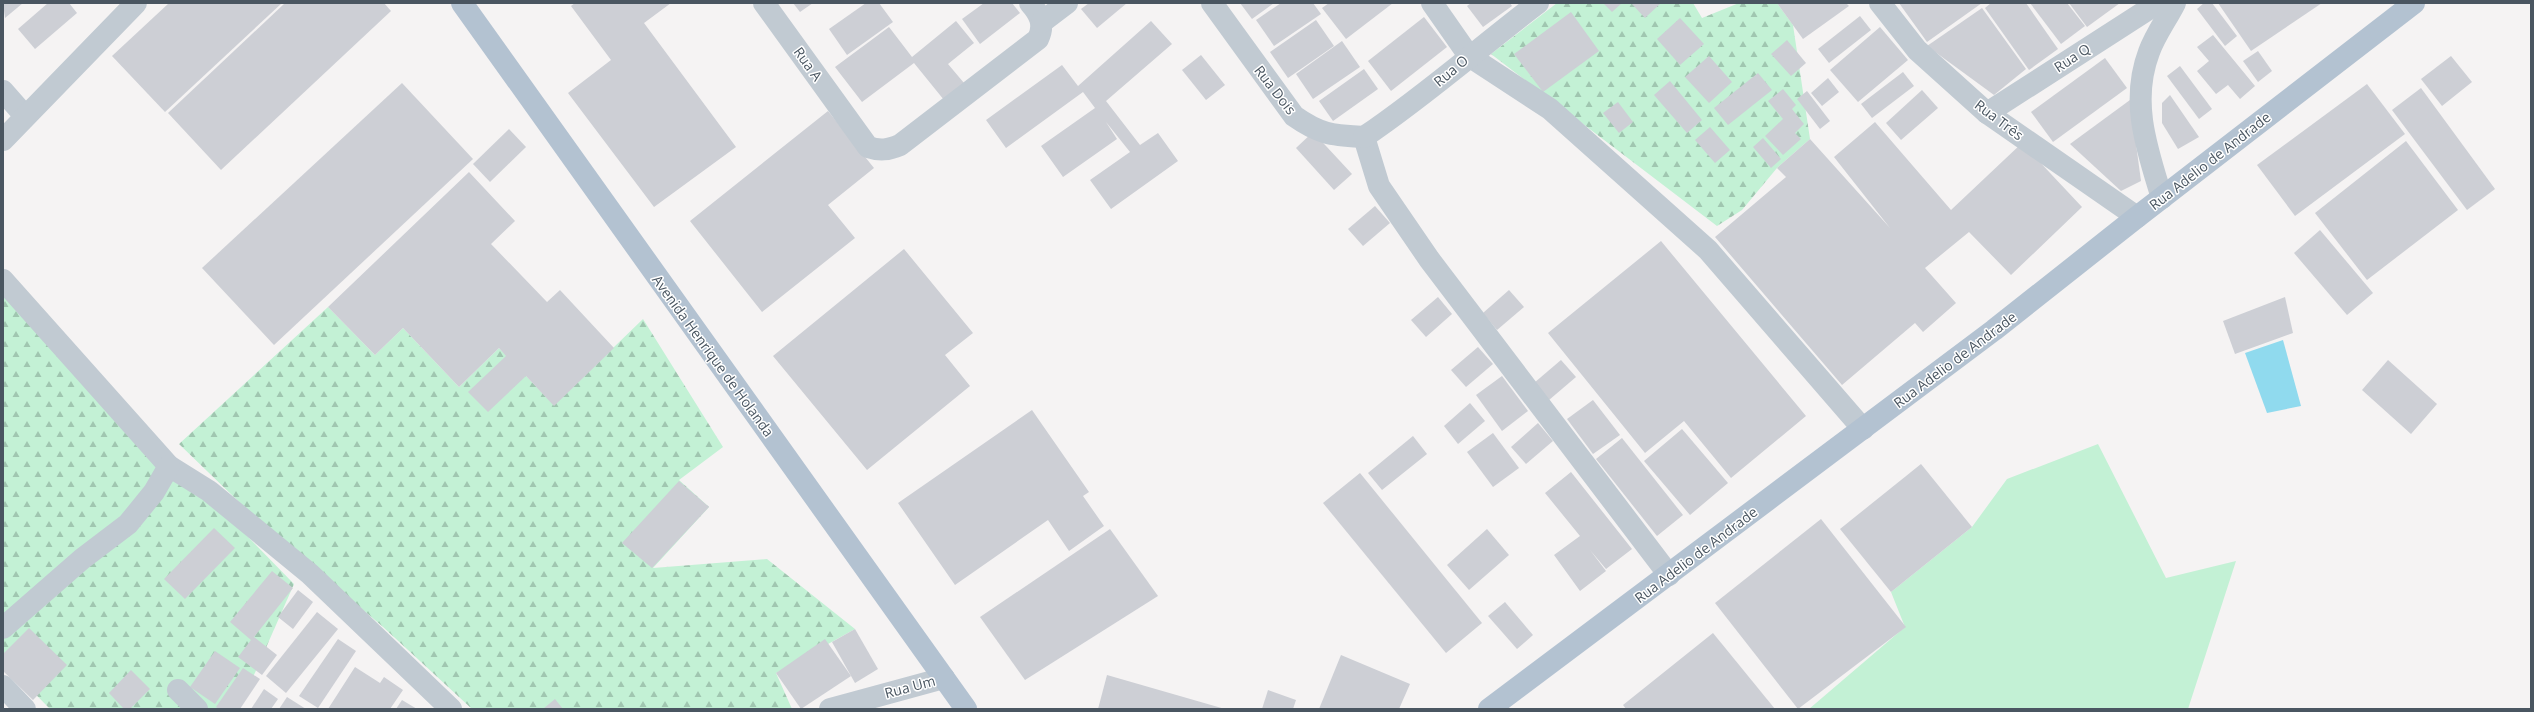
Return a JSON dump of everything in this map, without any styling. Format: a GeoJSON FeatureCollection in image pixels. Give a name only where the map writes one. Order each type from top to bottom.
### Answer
{"type":"FeatureCollection","features":[{"type":"Feature","properties":{"kind":"main road","name":"Avenida Henrique de Holanda"},"geometry":{"type":"LineString","coordinates":[[462,3],[966,709]]}},
{"type":"Feature","properties":{"kind":"main road","name":"Rua Adelio de Andrade"},"geometry":{"type":"LineString","coordinates":[[1489,709],[1994,330],[2136,217],[2414,3]]}},
{"type":"Feature","properties":{"kind":"street"},"geometry":{"type":"LineString","coordinates":[[3,140],[136,3]]}},
{"type":"Feature","properties":{"kind":"street","name":"Rua A"},"geometry":{"type":"LineString","coordinates":[[764,3],[868,146],[887,150],[900,144],[1038,39],[1042,31],[1035,10]]}},
{"type":"Feature","properties":{"kind":"street"},"geometry":{"type":"LineString","coordinates":[[1035,10],[1067,3]]}},
{"type":"Feature","properties":{"kind":"street","name":"Rua Dois"},"geometry":{"type":"LineString","coordinates":[[1212,3],[1294,116],[1309,127],[1328,135],[1364,137]]}},
{"type":"Feature","properties":{"kind":"street"},"geometry":{"type":"LineString","coordinates":[[1432,3],[1469,56],[1550,109],[1708,250],[1864,429]]}},
{"type":"Feature","properties":{"kind":"street","name":"Rua O"},"geometry":{"type":"LineString","coordinates":[[1364,137],[1405,110],[1469,56],[1538,3]]}},
{"type":"Feature","properties":{"kind":"street","name":"Rua Três"},"geometry":{"type":"LineString","coordinates":[[1880,3],[1917,50],[1987,113],[2136,217]]}},
{"type":"Feature","properties":{"kind":"street","name":"Rua Q"},"geometry":{"type":"LineString","coordinates":[[1987,113],[2158,3]]}},
{"type":"Feature","properties":{"kind":"street"},"geometry":{"type":"LineString","coordinates":[[2162,198],[2142,131],[2141,86],[2149,51],[2175,3]]}},
{"type":"Feature","properties":{"kind":"street"},"geometry":{"type":"LineString","coordinates":[[3,91],[25,116]]}},
{"type":"Feature","properties":{"kind":"street"},"geometry":{"type":"LineString","coordinates":[[1364,137],[1379,186],[1429,258],[1669,575]]}},
{"type":"Feature","properties":{"kind":"street"},"geometry":{"type":"LineString","coordinates":[[3,280],[169,466],[209,491],[310,574],[451,709]]}},
{"type":"Feature","properties":{"kind":"street"},"geometry":{"type":"LineString","coordinates":[[3,628],[82,559],[128,524],[154,492],[169,466]]}},
{"type":"Feature","properties":{"kind":"street","name":"Rua Um"},"geometry":{"type":"LineString","coordinates":[[830,709],[944,678]]}},
{"type":"Feature","properties":{"kind":"street"},"geometry":{"type":"LineString","coordinates":[[3,686],[25,709]]}},
{"type":"Feature","properties":{"kind":"street"},"geometry":{"type":"LineString","coordinates":[[178,690],[197,709]]}},
{"type":"Feature","properties":{"kind":"green space"},"geometry":{"type":"Polygon","coordinates":[[[1557,3],[1693,3],[1702,18],[1739,3],[1777,3],[1793,25],[1810,139],[1777,168],[1742,210],[1717,226],[1491,54],[1557,3]]]}},
{"type":"Feature","properties":{"kind":"green space"},"geometry":{"type":"Polygon","coordinates":[[[3,286],[294,584],[239,709],[50,709],[3,661],[3,286]]]}},
{"type":"Feature","properties":{"kind":"green space"},"geometry":{"type":"Polygon","coordinates":[[[328,307],[375,355],[403,328],[459,387],[499,348],[554,405],[643,319],[723,447],[679,480],[709,507],[653,568],[767,559],[855,629],[776,673],[792,709],[472,709],[382,626],[264,526],[179,444],[328,307]]]}},
{"type":"Feature","properties":{"kind":"green space"},"geometry":{"type":"Polygon","coordinates":[[[2098,444],[2166,578],[2236,561],[2188,709],[1809,709],[1905,627],[1891,592],[1972,527],[2007,479],[2098,444]]]}},
{"type":"Feature","properties":{"kind":"water"},"geometry":{"type":"Polygon","coordinates":[[[2283,340],[2301,406],[2267,413],[2245,353],[2283,340]]]}},
{"type":"Feature","properties":{"kind":"building"},"geometry":{"type":"Polygon","coordinates":[[[3,3],[23,3],[5,18],[3,3]]]}},
{"type":"Feature","properties":{"kind":"building"},"geometry":{"type":"Polygon","coordinates":[[[48,3],[69,3],[77,13],[35,49],[18,29],[48,3]]]}},
{"type":"Feature","properties":{"kind":"building"},"geometry":{"type":"Polygon","coordinates":[[[169,3],[282,3],[165,112],[112,56],[169,3]]]}},
{"type":"Feature","properties":{"kind":"building"},"geometry":{"type":"Polygon","coordinates":[[[285,3],[384,3],[391,11],[221,170],[168,113],[285,3]]]}},
{"type":"Feature","properties":{"kind":"building"},"geometry":{"type":"Polygon","coordinates":[[[575,3],[671,3],[644,23],[736,147],[654,207],[568,93],[611,60],[571,6],[575,3]]]}},
{"type":"Feature","properties":{"kind":"building"},"geometry":{"type":"Polygon","coordinates":[[[793,3],[813,3],[800,12],[793,3]]]}},
{"type":"Feature","properties":{"kind":"building"},"geometry":{"type":"Polygon","coordinates":[[[866,3],[879,3],[893,22],[847,55],[829,29],[866,3]]]}},
{"type":"Feature","properties":{"kind":"building"},"geometry":{"type":"Polygon","coordinates":[[[984,3],[1012,3],[1020,13],[980,44],[962,19],[984,3]]]}},
{"type":"Feature","properties":{"kind":"building"},"geometry":{"type":"Polygon","coordinates":[[[1089,3],[1127,3],[1097,28],[1081,9],[1089,3]]]}},
{"type":"Feature","properties":{"kind":"building"},"geometry":{"type":"Polygon","coordinates":[[[1240,3],[1274,3],[1252,19],[1240,3]]]}},
{"type":"Feature","properties":{"kind":"building"},"geometry":{"type":"Polygon","coordinates":[[[1281,3],[1313,3],[1321,14],[1274,46],[1256,20],[1281,3]]]}},
{"type":"Feature","properties":{"kind":"building"},"geometry":{"type":"Polygon","coordinates":[[[1329,3],[1393,3],[1346,39],[1322,8],[1329,3]]]}},
{"type":"Feature","properties":{"kind":"building"},"geometry":{"type":"Polygon","coordinates":[[[1471,3],[1510,3],[1512,6],[1483,27],[1467,6],[1471,3]]]}},
{"type":"Feature","properties":{"kind":"building"},"geometry":{"type":"Polygon","coordinates":[[[1603,3],[1622,3],[1612,12],[1603,3]]]}},
{"type":"Feature","properties":{"kind":"building"},"geometry":{"type":"Polygon","coordinates":[[[1631,3],[1661,3],[1645,18],[1631,3]]]}},
{"type":"Feature","properties":{"kind":"building"},"geometry":{"type":"Polygon","coordinates":[[[1777,3],[1846,3],[1849,6],[1803,39],[1777,3]]]}},
{"type":"Feature","properties":{"kind":"building"},"geometry":{"type":"Polygon","coordinates":[[[1899,3],[1982,3],[1927,42],[1899,3]]]}},
{"type":"Feature","properties":{"kind":"building"},"geometry":{"type":"Polygon","coordinates":[[[1991,3],[2026,3],[2058,49],[2029,70],[1985,8],[1991,3]]]}},
{"type":"Feature","properties":{"kind":"building"},"geometry":{"type":"Polygon","coordinates":[[[2030,3],[2067,3],[2085,26],[2061,44],[2030,3]]]}},
{"type":"Feature","properties":{"kind":"building"},"geometry":{"type":"Polygon","coordinates":[[[2069,3],[2120,3],[2087,27],[2069,3]]]}},
{"type":"Feature","properties":{"kind":"building"},"geometry":{"type":"Polygon","coordinates":[[[2204,3],[2212,3],[2237,36],[2225,46],[2197,9],[2204,3]]]}},
{"type":"Feature","properties":{"kind":"building"},"geometry":{"type":"Polygon","coordinates":[[[2218,3],[2322,3],[2251,51],[2218,3]]]}},
{"type":"Feature","properties":{"kind":"building"},"geometry":{"type":"Polygon","coordinates":[[[1982,8],[2026,69],[1994,95],[1927,46],[1982,8]]]}},
{"type":"Feature","properties":{"kind":"building"},"geometry":{"type":"Polygon","coordinates":[[[1571,12],[1599,51],[1543,92],[1514,54],[1571,12]]]}},
{"type":"Feature","properties":{"kind":"building"},"geometry":{"type":"Polygon","coordinates":[[[1860,16],[1871,30],[1829,63],[1818,49],[1860,16]]]}},
{"type":"Feature","properties":{"kind":"building"},"geometry":{"type":"Polygon","coordinates":[[[1424,17],[1447,47],[1391,91],[1368,61],[1424,17]]]}},
{"type":"Feature","properties":{"kind":"building"},"geometry":{"type":"Polygon","coordinates":[[[1680,18],[1704,44],[1680,65],[1657,39],[1680,18]]]}},
{"type":"Feature","properties":{"kind":"building"},"geometry":{"type":"Polygon","coordinates":[[[1316,20],[1334,46],[1288,78],[1270,52],[1316,20]]]}},
{"type":"Feature","properties":{"kind":"building"},"geometry":{"type":"Polygon","coordinates":[[[956,21],[974,43],[948,64],[964,83],[944,100],[914,63],[862,102],[835,67],[889,27],[912,57],[956,21]]]}},
{"type":"Feature","properties":{"kind":"building"},"geometry":{"type":"Polygon","coordinates":[[[1151,21],[1172,44],[1106,101],[1140,145],[1158,133],[1178,161],[1111,209],[1090,180],[1130,152],[1106,122],[1117,139],[1063,177],[1041,146],[1095,108],[1083,92],[1006,148],[986,120],[1062,65],[1078,86],[1151,21]]]}},
{"type":"Feature","properties":{"kind":"building"},"geometry":{"type":"Polygon","coordinates":[[[1880,27],[1908,60],[1858,102],[1830,70],[1880,27]]]}},
{"type":"Feature","properties":{"kind":"building"},"geometry":{"type":"Polygon","coordinates":[[[2213,35],[2255,86],[2240,99],[2228,85],[2216,94],[2197,71],[2209,61],[2197,47],[2213,35]]]}},
{"type":"Feature","properties":{"kind":"building"},"geometry":{"type":"Polygon","coordinates":[[[1787,40],[1806,63],[1791,76],[1771,54],[1787,40]]]}},
{"type":"Feature","properties":{"kind":"building"},"geometry":{"type":"Polygon","coordinates":[[[1342,41],[1360,67],[1313,99],[1296,74],[1342,41]]]}},
{"type":"Feature","properties":{"kind":"building"},"geometry":{"type":"Polygon","coordinates":[[[2258,51],[2272,71],[2258,82],[2243,61],[2258,51]]]}},
{"type":"Feature","properties":{"kind":"building"},"geometry":{"type":"Polygon","coordinates":[[[1201,55],[1225,85],[1206,100],[1182,70],[1201,55]]]}},
{"type":"Feature","properties":{"kind":"building"},"geometry":{"type":"Polygon","coordinates":[[[1709,56],[1732,82],[1709,103],[1685,77],[1709,56]]]}},
{"type":"Feature","properties":{"kind":"building"},"geometry":{"type":"Polygon","coordinates":[[[2451,56],[2472,82],[2442,106],[2421,79],[2451,56]]]}},
{"type":"Feature","properties":{"kind":"building"},"geometry":{"type":"Polygon","coordinates":[[[2105,58],[2127,88],[2053,142],[2031,112],[2105,58]]]}},
{"type":"Feature","properties":{"kind":"building"},"geometry":{"type":"Polygon","coordinates":[[[2180,66],[2212,109],[2199,119],[2167,76],[2180,66]]]}},
{"type":"Feature","properties":{"kind":"building"},"geometry":{"type":"Polygon","coordinates":[[[1364,69],[1378,89],[1333,121],[1319,101],[1364,69]]]}},
{"type":"Feature","properties":{"kind":"building"},"geometry":{"type":"Polygon","coordinates":[[[1903,72],[1914,86],[1872,118],[1861,104],[1903,72]]]}},
{"type":"Feature","properties":{"kind":"building"},"geometry":{"type":"Polygon","coordinates":[[[1758,73],[1772,90],[1728,125],[1714,108],[1758,73]]]}},
{"type":"Feature","properties":{"kind":"building"},"geometry":{"type":"Polygon","coordinates":[[[1828,78],[1839,92],[1822,106],[1811,93],[1828,78]]]}},
{"type":"Feature","properties":{"kind":"building"},"geometry":{"type":"Polygon","coordinates":[[[1670,81],[1702,120],[1687,133],[1654,95],[1670,81]]]}},
{"type":"Feature","properties":{"kind":"building"},"geometry":{"type":"Polygon","coordinates":[[[402,83],[473,159],[274,345],[202,268],[402,83]]]}},
{"type":"Feature","properties":{"kind":"building"},"geometry":{"type":"Polygon","coordinates":[[[2367,84],[2405,134],[2295,216],[2257,165],[2367,84]]]}},
{"type":"Feature","properties":{"kind":"building"},"geometry":{"type":"Polygon","coordinates":[[[2421,88],[2495,189],[2467,210],[2392,110],[2421,88]]]}},
{"type":"Feature","properties":{"kind":"building"},"geometry":{"type":"Polygon","coordinates":[[[1783,89],[1796,105],[1792,109],[1804,124],[1795,133],[1801,139],[1783,155],[1765,136],[1783,119],[1768,101],[1783,89]]]}},
{"type":"Feature","properties":{"kind":"building"},"geometry":{"type":"Polygon","coordinates":[[[1922,90],[1938,108],[1901,140],[1886,123],[1922,90]]]}},
{"type":"Feature","properties":{"kind":"building"},"geometry":{"type":"Polygon","coordinates":[[[1807,91],[1830,121],[1820,129],[1797,99],[1807,91]]]}},
{"type":"Feature","properties":{"kind":"building"},"geometry":{"type":"Polygon","coordinates":[[[2170,95],[2199,137],[2178,149],[2162,123],[2162,103],[2170,95]]]}},
{"type":"Feature","properties":{"kind":"building"},"geometry":{"type":"Polygon","coordinates":[[[2130,100],[2141,181],[2121,191],[2070,144],[2130,100]]]}},
{"type":"Feature","properties":{"kind":"building"},"geometry":{"type":"Polygon","coordinates":[[[1618,102],[1633,122],[1619,133],[1603,113],[1618,102]]]}},
{"type":"Feature","properties":{"kind":"building"},"geometry":{"type":"Polygon","coordinates":[[[828,111],[874,168],[828,205],[855,238],[762,312],[690,221],[828,111]]]}},
{"type":"Feature","properties":{"kind":"building"},"geometry":{"type":"Polygon","coordinates":[[[1875,122],[1951,210],[2022,143],[2082,207],[2011,275],[1969,232],[1925,268],[1956,303],[1923,332],[1915,323],[1842,385],[1715,237],[1786,177],[1777,168],[1810,139],[1890,228],[1834,157],[1875,122]]]}},
{"type":"Feature","properties":{"kind":"building"},"geometry":{"type":"Polygon","coordinates":[[[1710,127],[1730,150],[1715,163],[1695,140],[1710,127]]]}},
{"type":"Feature","properties":{"kind":"building"},"geometry":{"type":"Polygon","coordinates":[[[509,129],[526,147],[490,182],[473,164],[509,129]]]}},
{"type":"Feature","properties":{"kind":"building"},"geometry":{"type":"Polygon","coordinates":[[[1313,132],[1352,174],[1334,190],[1296,148],[1313,132]]]}},
{"type":"Feature","properties":{"kind":"building"},"geometry":{"type":"Polygon","coordinates":[[[1763,138],[1781,159],[1771,168],[1753,147],[1763,138]]]}},
{"type":"Feature","properties":{"kind":"building"},"geometry":{"type":"Polygon","coordinates":[[[2406,141],[2458,210],[2367,280],[2315,213],[2406,141]]]}},
{"type":"Feature","properties":{"kind":"building"},"geometry":{"type":"Polygon","coordinates":[[[469,172],[515,221],[491,244],[547,302],[560,290],[614,348],[554,406],[526,376],[488,412],[468,392],[506,356],[499,348],[459,387],[403,328],[375,355],[328,307],[469,172]]]}},
{"type":"Feature","properties":{"kind":"building"},"geometry":{"type":"Polygon","coordinates":[[[1375,206],[1390,223],[1363,246],[1348,229],[1375,206]]]}},
{"type":"Feature","properties":{"kind":"building"},"geometry":{"type":"Polygon","coordinates":[[[2320,230],[2373,293],[2347,315],[2294,253],[2320,230]]]}},
{"type":"Feature","properties":{"kind":"building"},"geometry":{"type":"Polygon","coordinates":[[[1661,241],[1806,416],[1731,478],[1684,421],[1645,453],[1548,333],[1661,241]]]}},
{"type":"Feature","properties":{"kind":"building"},"geometry":{"type":"Polygon","coordinates":[[[904,249],[973,333],[945,355],[970,386],[867,470],[773,356],[904,249]]]}},
{"type":"Feature","properties":{"kind":"building"},"geometry":{"type":"Polygon","coordinates":[[[1509,290],[1524,307],[1497,330],[1483,313],[1509,290]]]}},
{"type":"Feature","properties":{"kind":"building"},"geometry":{"type":"Polygon","coordinates":[[[1438,297],[1452,314],[1426,337],[1411,320],[1438,297]]]}},
{"type":"Feature","properties":{"kind":"building"},"geometry":{"type":"Polygon","coordinates":[[[2285,297],[2293,333],[2235,354],[2223,321],[2285,297]]]}},
{"type":"Feature","properties":{"kind":"building"},"geometry":{"type":"Polygon","coordinates":[[[1478,347],[1493,364],[1466,387],[1451,370],[1478,347]]]}},
{"type":"Feature","properties":{"kind":"building"},"geometry":{"type":"Polygon","coordinates":[[[1561,360],[1576,377],[1549,400],[1534,383],[1561,360]]]}},
{"type":"Feature","properties":{"kind":"building"},"geometry":{"type":"Polygon","coordinates":[[[2388,360],[2437,404],[2411,434],[2362,390],[2388,360]]]}},
{"type":"Feature","properties":{"kind":"building"},"geometry":{"type":"Polygon","coordinates":[[[1502,376],[1528,411],[1502,431],[1476,395],[1502,376]]]}},
{"type":"Feature","properties":{"kind":"building"},"geometry":{"type":"Polygon","coordinates":[[[1593,400],[1620,435],[1593,454],[1567,419],[1593,400]]]}},
{"type":"Feature","properties":{"kind":"building"},"geometry":{"type":"Polygon","coordinates":[[[1470,403],[1485,421],[1458,444],[1444,426],[1470,403]]]}},
{"type":"Feature","properties":{"kind":"building"},"geometry":{"type":"Polygon","coordinates":[[[1032,410],[1089,492],[1083,496],[1104,526],[1069,551],[1048,520],[955,585],[898,503],[1032,410]]]}},
{"type":"Feature","properties":{"kind":"building"},"geometry":{"type":"Polygon","coordinates":[[[1538,423],[1553,441],[1526,464],[1511,447],[1538,423]]]}},
{"type":"Feature","properties":{"kind":"building"},"geometry":{"type":"Polygon","coordinates":[[[1682,429],[1728,483],[1690,515],[1644,461],[1682,429]]]}},
{"type":"Feature","properties":{"kind":"building"},"geometry":{"type":"Polygon","coordinates":[[[1493,433],[1519,468],[1493,487],[1467,452],[1493,433]]]}},
{"type":"Feature","properties":{"kind":"building"},"geometry":{"type":"Polygon","coordinates":[[[1413,436],[1427,454],[1382,490],[1368,473],[1413,436]]]}},
{"type":"Feature","properties":{"kind":"building"},"geometry":{"type":"Polygon","coordinates":[[[1622,438],[1683,515],[1657,536],[1596,459],[1622,438]]]}},
{"type":"Feature","properties":{"kind":"building"},"geometry":{"type":"Polygon","coordinates":[[[1921,464],[1972,527],[1891,592],[1840,529],[1921,464]]]}},
{"type":"Feature","properties":{"kind":"building"},"geometry":{"type":"Polygon","coordinates":[[[1571,472],[1632,549],[1606,569],[1590,550],[1606,571],[1580,591],[1554,555],[1580,536],[1545,493],[1571,472]]]}},
{"type":"Feature","properties":{"kind":"building"},"geometry":{"type":"Polygon","coordinates":[[[1360,473],[1482,623],[1446,653],[1323,503],[1360,473]]]}},
{"type":"Feature","properties":{"kind":"building"},"geometry":{"type":"Polygon","coordinates":[[[679,481],[709,507],[652,568],[622,543],[679,481]]]}},
{"type":"Feature","properties":{"kind":"building"},"geometry":{"type":"Polygon","coordinates":[[[1821,519],[1906,627],[1798,709],[1715,603],[1821,519]]]}},
{"type":"Feature","properties":{"kind":"building"},"geometry":{"type":"Polygon","coordinates":[[[214,528],[235,548],[185,599],[164,579],[214,528]]]}},
{"type":"Feature","properties":{"kind":"building"},"geometry":{"type":"Polygon","coordinates":[[[1110,529],[1158,596],[1025,680],[980,617],[1110,529]]]}},
{"type":"Feature","properties":{"kind":"building"},"geometry":{"type":"Polygon","coordinates":[[[1487,529],[1509,555],[1469,590],[1447,565],[1487,529]]]}},
{"type":"Feature","properties":{"kind":"building"},"geometry":{"type":"Polygon","coordinates":[[[272,571],[293,588],[254,637],[277,655],[262,675],[238,657],[251,640],[230,622],[272,571]]]}},
{"type":"Feature","properties":{"kind":"building"},"geometry":{"type":"Polygon","coordinates":[[[298,590],[313,602],[293,629],[278,617],[298,590]]]}},
{"type":"Feature","properties":{"kind":"building"},"geometry":{"type":"Polygon","coordinates":[[[1505,602],[1533,635],[1517,649],[1488,616],[1505,602]]]}},
{"type":"Feature","properties":{"kind":"building"},"geometry":{"type":"Polygon","coordinates":[[[317,612],[338,629],[286,693],[266,676],[317,612]]]}},
{"type":"Feature","properties":{"kind":"building"},"geometry":{"type":"Polygon","coordinates":[[[29,628],[67,665],[33,700],[3,671],[3,654],[29,628]]]}},
{"type":"Feature","properties":{"kind":"building"},"geometry":{"type":"Polygon","coordinates":[[[855,629],[878,669],[855,683],[832,642],[855,629]]]}},
{"type":"Feature","properties":{"kind":"building"},"geometry":{"type":"Polygon","coordinates":[[[1713,633],[1775,709],[1626,709],[1623,705],[1713,633]]]}},
{"type":"Feature","properties":{"kind":"building"},"geometry":{"type":"Polygon","coordinates":[[[338,639],[356,651],[318,708],[299,696],[338,639]]]}},
{"type":"Feature","properties":{"kind":"building"},"geometry":{"type":"Polygon","coordinates":[[[825,639],[851,676],[801,709],[776,673],[825,639]]]}},
{"type":"Feature","properties":{"kind":"building"},"geometry":{"type":"Polygon","coordinates":[[[215,651],[240,668],[215,704],[190,687],[215,651]]]}},
{"type":"Feature","properties":{"kind":"building"},"geometry":{"type":"Polygon","coordinates":[[[1341,655],[1410,684],[1399,709],[1319,709],[1341,655]]]}},
{"type":"Feature","properties":{"kind":"building"},"geometry":{"type":"Polygon","coordinates":[[[355,667],[380,683],[384,677],[403,690],[390,709],[328,709],[355,667]]]}},
{"type":"Feature","properties":{"kind":"building"},"geometry":{"type":"Polygon","coordinates":[[[243,668],[260,679],[240,709],[219,709],[216,707],[243,668]]]}},
{"type":"Feature","properties":{"kind":"building"},"geometry":{"type":"Polygon","coordinates":[[[131,670],[150,689],[130,709],[124,709],[109,693],[131,670]]]}},
{"type":"Feature","properties":{"kind":"building"},"geometry":{"type":"Polygon","coordinates":[[[1107,675],[1225,709],[1098,709],[1107,675]]]}},
{"type":"Feature","properties":{"kind":"building"},"geometry":{"type":"Polygon","coordinates":[[[264,689],[278,699],[271,709],[251,709],[264,689]]]}},
{"type":"Feature","properties":{"kind":"building"},"geometry":{"type":"Polygon","coordinates":[[[1268,690],[1296,700],[1293,709],[1262,709],[1268,690]]]}},
{"type":"Feature","properties":{"kind":"building"},"geometry":{"type":"Polygon","coordinates":[[[287,697],[306,709],[279,709],[287,697]]]}},
{"type":"Feature","properties":{"kind":"building"},"geometry":{"type":"Polygon","coordinates":[[[555,699],[563,709],[543,709],[555,699]]]}},
{"type":"Feature","properties":{"kind":"building"},"geometry":{"type":"Polygon","coordinates":[[[402,700],[417,709],[396,709],[402,700]]]}}]}
